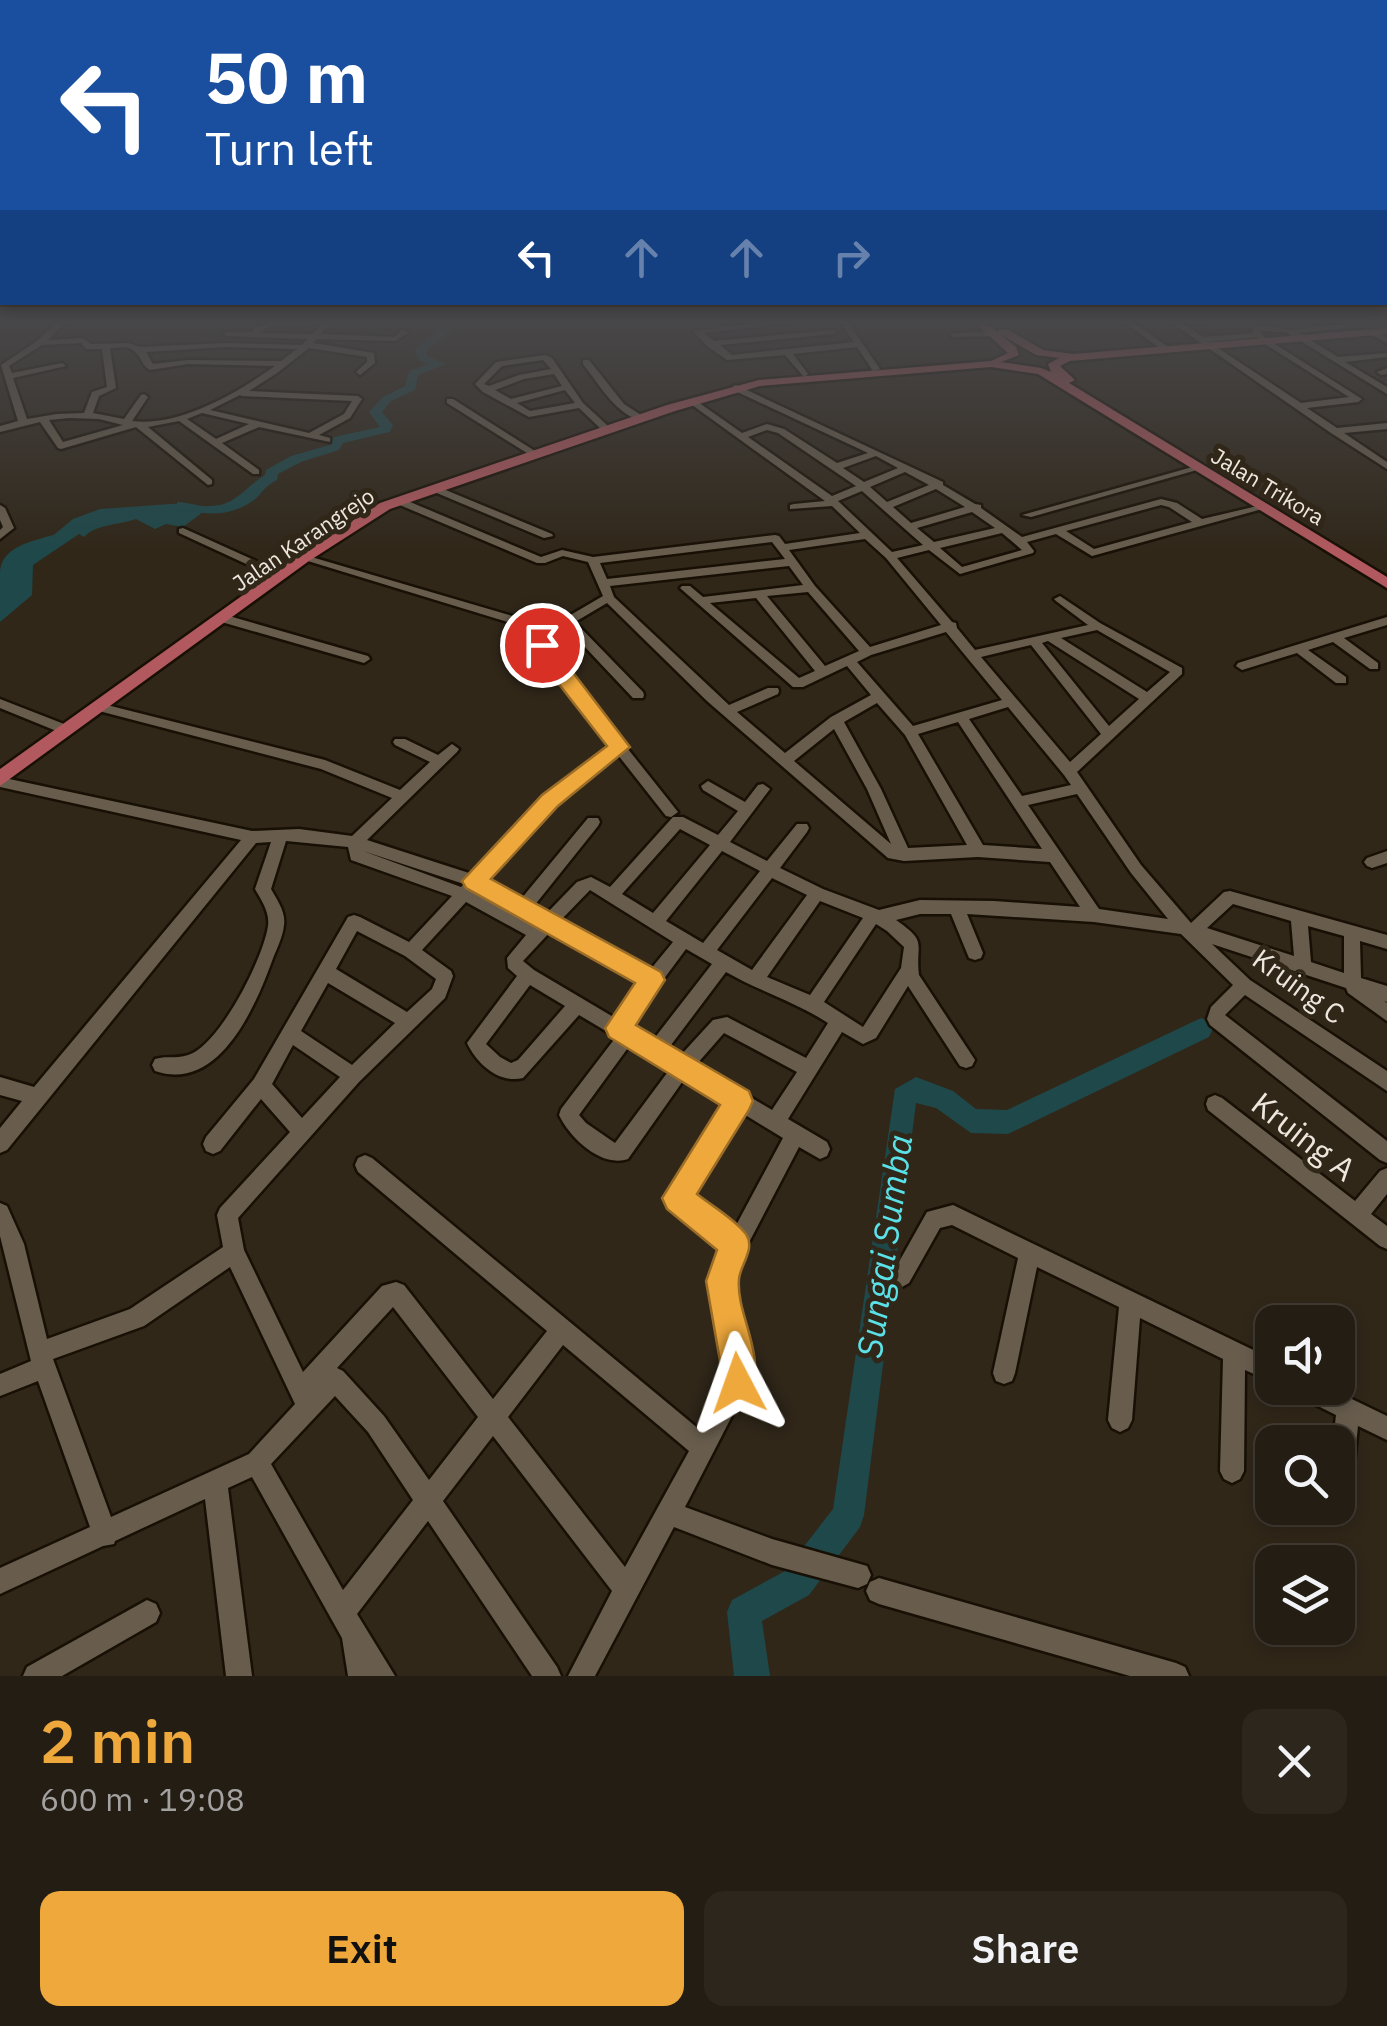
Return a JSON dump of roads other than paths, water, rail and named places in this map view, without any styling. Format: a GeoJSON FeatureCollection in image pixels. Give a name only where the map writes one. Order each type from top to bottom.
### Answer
{"type":"FeatureCollection","features":[{"type":"Feature","properties":{"kind":"main road","name":"Jalan Karangrejo"},"geometry":{"type":"LineString","coordinates":[[0,780],[222,618],[274,573],[352,516],[379,503],[700,396]]}},
{"type":"Feature","properties":{"kind":"main road","name":"Jalan Karangrejo"},"geometry":{"type":"LineString","coordinates":[[0,770],[360,520],[530,452],[710,396]]}},
{"type":"Feature","properties":{"kind":"main road","name":"Jalan Trikora"},"geometry":{"type":"LineString","coordinates":[[1083,396],[1387,582]]}},
{"type":"Feature","properties":{"kind":"main road","name":"Jalan Trikora"},"geometry":{"type":"LineString","coordinates":[[1094,396],[1387,573]]}},
{"type":"Feature","properties":{"kind":"street"},"geometry":{"type":"LineString","coordinates":[[12,396],[23,422]]}},
{"type":"Feature","properties":{"kind":"street"},"geometry":{"type":"LineString","coordinates":[[88,415],[94,396]]}},
{"type":"Feature","properties":{"kind":"street"},"geometry":{"type":"LineString","coordinates":[[44,420],[61,446],[134,423],[179,416],[236,396]]}},
{"type":"Feature","properties":{"kind":"street"},"geometry":{"type":"LineString","coordinates":[[293,396],[358,399],[347,416],[311,436]]}},
{"type":"Feature","properties":{"kind":"street"},"geometry":{"type":"LineString","coordinates":[[497,396],[532,414],[581,404]]}},
{"type":"Feature","properties":{"kind":"street"},"geometry":{"type":"LineString","coordinates":[[508,403],[533,396]]}},
{"type":"Feature","properties":{"kind":"street"},"geometry":{"type":"LineString","coordinates":[[575,396],[604,427]]}},
{"type":"Feature","properties":{"kind":"street"},"geometry":{"type":"LineString","coordinates":[[613,396],[638,417]]}},
{"type":"Feature","properties":{"kind":"street"},"geometry":{"type":"LineString","coordinates":[[741,436],[776,428],[865,488],[953,568],[967,571],[1028,552],[977,507],[938,484],[754,396]]}},
{"type":"Feature","properties":{"kind":"street"},"geometry":{"type":"LineString","coordinates":[[1284,396],[1387,466]]}},
{"type":"Feature","properties":{"kind":"street"},"geometry":{"type":"LineString","coordinates":[[1298,406],[1358,399],[1354,396]]}},
{"type":"Feature","properties":{"kind":"street"},"geometry":{"type":"LineString","coordinates":[[134,423],[144,397]]}},
{"type":"Feature","properties":{"kind":"street"},"geometry":{"type":"LineString","coordinates":[[450,402],[530,452]]}},
{"type":"Feature","properties":{"kind":"street","name":"Kruing C"},"geometry":{"type":"LineString","coordinates":[[692,402],[833,502],[890,556],[976,654],[1069,771],[1136,869],[1244,984],[1387,1082]]}},
{"type":"Feature","properties":{"kind":"street"},"geometry":{"type":"LineString","coordinates":[[199,410],[327,440]]}},
{"type":"Feature","properties":{"kind":"street"},"geometry":{"type":"LineString","coordinates":[[0,429],[23,422],[88,415],[134,423],[208,482]]}},
{"type":"Feature","properties":{"kind":"street"},"geometry":{"type":"LineString","coordinates":[[179,416],[256,472]]}},
{"type":"Feature","properties":{"kind":"street"},"geometry":{"type":"LineString","coordinates":[[215,443],[258,424]]}},
{"type":"Feature","properties":{"kind":"street"},"geometry":{"type":"LineString","coordinates":[[1334,431],[1387,426]]}},
{"type":"Feature","properties":{"kind":"street"},"geometry":{"type":"LineString","coordinates":[[836,467],[876,453]]}},
{"type":"Feature","properties":{"kind":"street"},"geometry":{"type":"LineString","coordinates":[[1370,455],[1387,453]]}},
{"type":"Feature","properties":{"kind":"street"},"geometry":{"type":"LineString","coordinates":[[794,508],[833,502],[906,468]]}},
{"type":"Feature","properties":{"kind":"street"},"geometry":{"type":"LineString","coordinates":[[1027,514],[1199,468]]}},
{"type":"Feature","properties":{"kind":"street"},"geometry":{"type":"LineString","coordinates":[[885,506],[938,484]]}},
{"type":"Feature","properties":{"kind":"street"},"geometry":{"type":"LineString","coordinates":[[436,489],[548,536]]}},
{"type":"Feature","properties":{"kind":"street"},"geometry":{"type":"LineString","coordinates":[[1077,501],[1100,518]]}},
{"type":"Feature","properties":{"kind":"street"},"geometry":{"type":"LineString","coordinates":[[398,502],[540,562],[562,552],[593,560],[768,538],[778,540],[811,588],[867,652]]}},
{"type":"Feature","properties":{"kind":"street"},"geometry":{"type":"LineString","coordinates":[[1020,541],[1164,502],[1201,523]]}},
{"type":"Feature","properties":{"kind":"street"},"geometry":{"type":"LineString","coordinates":[[1057,530],[1092,553],[1262,506]]}},
{"type":"Feature","properties":{"kind":"street"},"geometry":{"type":"LineString","coordinates":[[908,528],[977,507]]}},
{"type":"Feature","properties":{"kind":"street"},"geometry":{"type":"LineString","coordinates":[[0,508],[9,528],[0,536]]}},
{"type":"Feature","properties":{"kind":"street"},"geometry":{"type":"LineString","coordinates":[[890,556],[1004,528]]}},
{"type":"Feature","properties":{"kind":"street"},"geometry":{"type":"LineString","coordinates":[[182,531],[274,573]]}},
{"type":"Feature","properties":{"kind":"street"},"geometry":{"type":"LineString","coordinates":[[784,547],[868,535]]}},
{"type":"Feature","properties":{"kind":"street"},"geometry":{"type":"LineString","coordinates":[[661,552],[673,577]]}},
{"type":"Feature","properties":{"kind":"street"},"geometry":{"type":"LineString","coordinates":[[304,558],[551,630],[570,623],[581,608],[608,591],[673,577],[792,562]]}},
{"type":"Feature","properties":{"kind":"street"},"geometry":{"type":"LineString","coordinates":[[593,560],[608,591],[660,651],[887,850],[904,855],[978,851],[1056,856]]}},
{"type":"Feature","properties":{"kind":"street"},"geometry":{"type":"LineString","coordinates":[[686,588],[794,682],[804,684],[867,652],[952,626]]}},
{"type":"Feature","properties":{"kind":"street"},"geometry":{"type":"LineString","coordinates":[[702,600],[811,588]]}},
{"type":"Feature","properties":{"kind":"street"},"geometry":{"type":"LineString","coordinates":[[758,594],[824,672]]}},
{"type":"Feature","properties":{"kind":"street"},"geometry":{"type":"LineString","coordinates":[[1060,599],[1097,626],[1178,672],[1069,771]]}},
{"type":"Feature","properties":{"kind":"street"},"geometry":{"type":"LineString","coordinates":[[222,618],[364,659]]}},
{"type":"Feature","properties":{"kind":"street"},"geometry":{"type":"LineString","coordinates":[[570,623],[638,695]]}},
{"type":"Feature","properties":{"kind":"street"},"geometry":{"type":"LineString","coordinates":[[976,654],[1097,626]]}},
{"type":"Feature","properties":{"kind":"street"},"geometry":{"type":"LineString","coordinates":[[1242,666],[1334,637],[1383,627]]}},
{"type":"Feature","properties":{"kind":"street"},"geometry":{"type":"LineString","coordinates":[[551,630],[542,648],[671,812]]}},
{"type":"Feature","properties":{"kind":"street"},"geometry":{"type":"LineString","coordinates":[[1334,637],[1374,666]]}},
{"type":"Feature","properties":{"kind":"street"},"geometry":{"type":"LineString","coordinates":[[1052,638],[1147,698]]}},
{"type":"Feature","properties":{"kind":"street"},"geometry":{"type":"LineString","coordinates":[[1034,642],[1109,735]]}},
{"type":"Feature","properties":{"kind":"street"},"geometry":{"type":"LineString","coordinates":[[1298,648],[1341,680]]}},
{"type":"Feature","properties":{"kind":"street"},"geometry":{"type":"LineString","coordinates":[[849,661],[910,732],[978,851]]}},
{"type":"Feature","properties":{"kind":"street"},"geometry":{"type":"LineString","coordinates":[[727,710],[773,691]]}},
{"type":"Feature","properties":{"kind":"street"},"geometry":{"type":"LineString","coordinates":[[786,760],[836,720],[880,696]]}},
{"type":"Feature","properties":{"kind":"street"},"geometry":{"type":"LineString","coordinates":[[910,732],[1013,700]]}},
{"type":"Feature","properties":{"kind":"street"},"geometry":{"type":"LineString","coordinates":[[0,703],[59,728]]}},
{"type":"Feature","properties":{"kind":"street"},"geometry":{"type":"LineString","coordinates":[[99,706],[325,765],[401,796]]}},
{"type":"Feature","properties":{"kind":"street"},"geometry":{"type":"LineString","coordinates":[[960,715],[1094,915]]}},
{"type":"Feature","properties":{"kind":"street"},"geometry":{"type":"LineString","coordinates":[[836,720],[874,788],[904,855]]}},
{"type":"Feature","properties":{"kind":"street"},"geometry":{"type":"LineString","coordinates":[[400,742],[439,760]]}},
{"type":"Feature","properties":{"kind":"street"},"geometry":{"type":"LineString","coordinates":[[411,951],[550,801],[620,747]]}},
{"type":"Feature","properties":{"kind":"street"},"geometry":{"type":"LineString","coordinates":[[355,842],[452,749]]}},
{"type":"Feature","properties":{"kind":"street"},"geometry":{"type":"LineString","coordinates":[[0,780],[252,837],[281,835],[355,842]]}},
{"type":"Feature","properties":{"kind":"street"},"geometry":{"type":"LineString","coordinates":[[708,786],[747,810]]}},
{"type":"Feature","properties":{"kind":"street"},"geometry":{"type":"LineString","coordinates":[[1020,802],[1081,788]]}},
{"type":"Feature","properties":{"kind":"street"},"geometry":{"type":"LineString","coordinates":[[655,922],[764,789]]}},
{"type":"Feature","properties":{"kind":"street"},"geometry":{"type":"LineString","coordinates":[[612,895],[678,821],[818,893],[877,916],[911,941],[908,970],[867,1036],[813,1004],[756,980],[587,883],[514,958],[514,963],[528,976],[820,1150]]}},
{"type":"Feature","properties":{"kind":"street"},"geometry":{"type":"LineString","coordinates":[[524,907],[594,822]]}},
{"type":"Feature","properties":{"kind":"street"},"geometry":{"type":"LineString","coordinates":[[706,952],[802,828]]}},
{"type":"Feature","properties":{"kind":"street"},"geometry":{"type":"LineString","coordinates":[[161,1065],[174,1069],[198,1061],[236,1023],[247,1003],[276,925],[276,912],[263,890],[281,835]]}},
{"type":"Feature","properties":{"kind":"street"},"geometry":{"type":"LineString","coordinates":[[0,1142],[252,837]]}},
{"type":"Feature","properties":{"kind":"street"},"geometry":{"type":"LineString","coordinates":[[355,842],[358,858],[524,907],[544,928]]}},
{"type":"Feature","properties":{"kind":"street"},"geometry":{"type":"LineString","coordinates":[[469,888],[652,980],[568,1115],[580,1130],[613,1153],[621,1152],[682,1066],[714,1029],[727,1025],[808,1070]]}},
{"type":"Feature","properties":{"kind":"street"},"geometry":{"type":"LineString","coordinates":[[756,980],[818,893]]}},
{"type":"Feature","properties":{"kind":"street"},"geometry":{"type":"LineString","coordinates":[[1190,929],[1230,897],[1387,942]]}},
{"type":"Feature","properties":{"kind":"street"},"geometry":{"type":"LineString","coordinates":[[813,1004],[860,932],[877,916],[920,907],[1094,915],[1190,929],[1387,994]]}},
{"type":"Feature","properties":{"kind":"street"},"geometry":{"type":"LineString","coordinates":[[956,908],[976,953]]}},
{"type":"Feature","properties":{"kind":"street"},"geometry":{"type":"LineString","coordinates":[[1299,918],[1303,966]]}},
{"type":"Feature","properties":{"kind":"street"},"geometry":{"type":"LineString","coordinates":[[213,1144],[261,1084],[354,922],[411,951],[446,979],[439,993],[353,1076],[227,1215],[234,1252],[304,1397]]}},
{"type":"Feature","properties":{"kind":"street"},"geometry":{"type":"LineString","coordinates":[[1348,981],[1352,933]]}},
{"type":"Feature","properties":{"kind":"street"},"geometry":{"type":"LineString","coordinates":[[646,988],[684,940]]}},
{"type":"Feature","properties":{"kind":"street"},"geometry":{"type":"LineString","coordinates":[[655,1050],[724,962]]}},
{"type":"Feature","properties":{"kind":"street"},"geometry":{"type":"LineString","coordinates":[[908,970],[966,1060]]}},
{"type":"Feature","properties":{"kind":"street"},"geometry":{"type":"LineString","coordinates":[[324,972],[410,1022]]}},
{"type":"Feature","properties":{"kind":"street"},"geometry":{"type":"LineString","coordinates":[[528,976],[477,1038],[479,1051],[508,1072],[517,1072],[524,1066],[578,1004]]}},
{"type":"Feature","properties":{"kind":"street"},"geometry":{"type":"LineString","coordinates":[[1348,981],[1387,1013]]}},
{"type":"Feature","properties":{"kind":"street"},"geometry":{"type":"LineString","coordinates":[[1244,984],[1215,1016],[1254,1052],[1387,1153]]}},
{"type":"Feature","properties":{"kind":"street"},"geometry":{"type":"LineString","coordinates":[[775,1123],[838,1022]]}},
{"type":"Feature","properties":{"kind":"street"},"geometry":{"type":"LineString","coordinates":[[290,1033],[353,1076]]}},
{"type":"Feature","properties":{"kind":"street"},"geometry":{"type":"LineString","coordinates":[[261,1084],[303,1133]]}},
{"type":"Feature","properties":{"kind":"street"},"geometry":{"type":"LineString","coordinates":[[0,1086],[38,1097]]}},
{"type":"Feature","properties":{"kind":"street"},"geometry":{"type":"LineString","coordinates":[[734,1244],[678,1198],[739,1101]]}},
{"type":"Feature","properties":{"kind":"street","name":"Kruing A"},"geometry":{"type":"LineString","coordinates":[[1215,1104],[1387,1239]]}},
{"type":"Feature","properties":{"kind":"street"},"geometry":{"type":"LineString","coordinates":[[581,1676],[738,1383],[736,1338],[722,1281],[734,1244],[795,1135]]}},
{"type":"Feature","properties":{"kind":"street"},"geometry":{"type":"LineString","coordinates":[[365,1165],[704,1448]]}},
{"type":"Feature","properties":{"kind":"street"},"geometry":{"type":"LineString","coordinates":[[1357,1215],[1387,1178]]}},
{"type":"Feature","properties":{"kind":"street"},"geometry":{"type":"LineString","coordinates":[[0,1213],[16,1250],[20,1284],[42,1360],[105,1535]]}},
{"type":"Feature","properties":{"kind":"street"},"geometry":{"type":"LineString","coordinates":[[902,1276],[934,1219],[958,1216],[1029,1255],[1255,1362]]}},
{"type":"Feature","properties":{"kind":"street"},"geometry":{"type":"LineString","coordinates":[[0,1385],[42,1360],[136,1318],[234,1252]]}},
{"type":"Feature","properties":{"kind":"street"},"geometry":{"type":"LineString","coordinates":[[1004,1373],[1029,1255]]}},
{"type":"Feature","properties":{"kind":"street"},"geometry":{"type":"LineString","coordinates":[[0,1581],[257,1462],[304,1397],[393,1292],[628,1591]]}},
{"type":"Feature","properties":{"kind":"street"},"geometry":{"type":"LineString","coordinates":[[1120,1420],[1130,1302]]}},
{"type":"Feature","properties":{"kind":"street"},"geometry":{"type":"LineString","coordinates":[[361,1676],[347,1621],[427,1502],[561,1330]]}},
{"type":"Feature","properties":{"kind":"street"},"geometry":{"type":"LineString","coordinates":[[1232,1471],[1234,1352]]}},
{"type":"Feature","properties":{"kind":"street"},"geometry":{"type":"LineString","coordinates":[[304,1397],[335,1380],[341,1382],[376,1424],[548,1676]]}},
{"type":"Feature","properties":{"kind":"street"},"geometry":{"type":"LineString","coordinates":[[1342,1405],[1387,1428]]}},
{"type":"Feature","properties":{"kind":"street"},"geometry":{"type":"LineString","coordinates":[[1346,1425],[1348,1408]]}},
{"type":"Feature","properties":{"kind":"street"},"geometry":{"type":"LineString","coordinates":[[257,1462],[382,1676]]}},
{"type":"Feature","properties":{"kind":"street"},"geometry":{"type":"LineString","coordinates":[[215,1481],[238,1676]]}},
{"type":"Feature","properties":{"kind":"street"},"geometry":{"type":"LineString","coordinates":[[668,1514],[869,1583],[1176,1676]]}},
{"type":"Feature","properties":{"kind":"street"},"geometry":{"type":"LineString","coordinates":[[36,1676],[147,1612]]}},
{"type":"Feature","properties":{"kind":"water"},"geometry":{"type":"Polygon","coordinates":[[[185,503],[207,509],[183,527],[166,524],[155,529],[136,519],[101,527],[84,537],[79,534],[33,565],[32,595],[0,622],[0,572],[11,557],[50,538],[73,519],[100,509],[185,503]]]}},
{"type":"Feature","properties":{"kind":"waterway"},"geometry":{"type":"LineString","coordinates":[[182,505],[204,511],[225,509],[252,496],[256,486],[272,477],[271,473],[296,459],[335,447],[338,440],[386,429],[387,425],[375,412],[393,396]]}},
{"type":"Feature","properties":{"kind":"waterway"},"geometry":{"type":"LineString","coordinates":[[0,595],[25,586],[26,578],[1,569],[12,555],[53,539]]}},
{"type":"Feature","properties":{"kind":"waterway","name":"Sungai Sumba"},"geometry":{"type":"LineString","coordinates":[[752,1676],[744,1612],[797,1583],[848,1515],[904,1097],[916,1089],[944,1099],[971,1121],[1008,1122],[1201,1029]]}}]}
